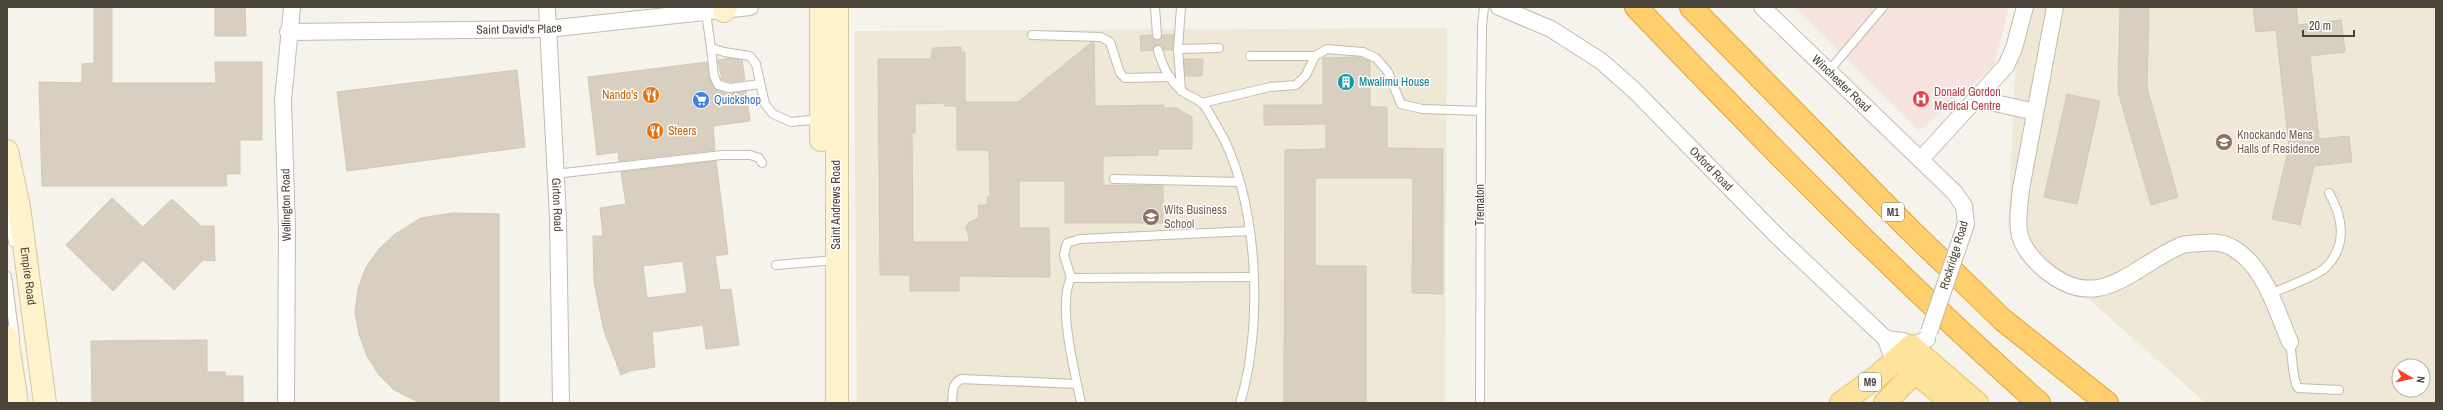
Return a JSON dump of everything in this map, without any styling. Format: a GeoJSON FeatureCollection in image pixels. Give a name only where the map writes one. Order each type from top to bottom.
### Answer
{"type":"FeatureCollection","features":[{"type":"Feature","properties":{"kind":"highway"},"geometry":{"type":"LineString","coordinates":[[1636,7],[1877,253],[1970,342],[2039,403]]}},
{"type":"Feature","properties":{"kind":"highway","name":"M1"},"geometry":{"type":"LineString","coordinates":[[1690,7],[1908,228],[2003,320],[2107,403]]}},
{"type":"Feature","properties":{"kind":"main road","name":"Saint Andrews Road"},"geometry":{"type":"LineString","coordinates":[[821,7],[828,117],[829,261],[837,403]]}},
{"type":"Feature","properties":{"kind":"main road","name":"Saint Andrews Road"},"geometry":{"type":"LineString","coordinates":[[828,117],[837,7]]}},
{"type":"Feature","properties":{"kind":"main road","name":"Empire Road"},"geometry":{"type":"LineString","coordinates":[[7,151],[19,207],[45,403]]}},
{"type":"Feature","properties":{"kind":"main road","name":"Saint Andrews Road"},"geometry":{"type":"LineString","coordinates":[[822,403],[829,261]]}},
{"type":"Feature","properties":{"kind":"main road"},"geometry":{"type":"LineString","coordinates":[[7,337],[17,403]]}},
{"type":"Feature","properties":{"kind":"main road","name":"M9"},"geometry":{"type":"LineString","coordinates":[[1841,403],[1878,376],[1918,351]]}},
{"type":"Feature","properties":{"kind":"main road","name":"M9"},"geometry":{"type":"LineString","coordinates":[[1885,403],[1918,351]]}},
{"type":"Feature","properties":{"kind":"main road","name":"Oxford Road"},"geometry":{"type":"LineString","coordinates":[[1918,351],[1953,403]]}},
{"type":"Feature","properties":{"kind":"main road","name":"Oxford Road"},"geometry":{"type":"LineString","coordinates":[[1918,351],[1977,403]]}},
{"type":"Feature","properties":{"kind":"street","name":"Wellington Road"},"geometry":{"type":"LineString","coordinates":[[286,403],[287,236],[283,100],[288,32],[292,7]]}},
{"type":"Feature","properties":{"kind":"street","name":"Girton Road"},"geometry":{"type":"LineString","coordinates":[[547,7],[561,314],[561,403]]}},
{"type":"Feature","properties":{"kind":"street","name":"Saint David's Place"},"geometry":{"type":"LineString","coordinates":[[288,32],[547,29],[656,12],[719,10],[750,7]]}},
{"type":"Feature","properties":{"kind":"street"},"geometry":{"type":"LineString","coordinates":[[1499,7],[1522,11]]}},
{"type":"Feature","properties":{"kind":"street","name":"Winchester Road"},"geometry":{"type":"LineString","coordinates":[[1762,7],[1920,159]]}},
{"type":"Feature","properties":{"kind":"street"},"geometry":{"type":"LineString","coordinates":[[1920,159],[2000,74],[2011,58],[2025,7]]}},
{"type":"Feature","properties":{"kind":"street"},"geometry":{"type":"LineString","coordinates":[[2055,7],[2021,189],[2018,218],[2019,235],[2025,251],[2058,280],[2090,289],[2117,283],[2181,245],[2212,242],[2230,246],[2251,262],[2270,294],[2290,342]]}},
{"type":"Feature","properties":{"kind":"street","name":"Oxford Road"},"geometry":{"type":"LineString","coordinates":[[1522,11],[1601,61],[1635,91],[1777,236],[1886,339],[1891,354],[1918,351]]}},
{"type":"Feature","properties":{"kind":"street"},"geometry":{"type":"LineString","coordinates":[[1976,99],[2035,112]]}},
{"type":"Feature","properties":{"kind":"street","name":"Rockridge Road"},"geometry":{"type":"LineString","coordinates":[[1918,351],[1966,224],[1966,212],[1961,201],[1920,159]]}},
{"type":"Feature","properties":{"kind":"lane"},"geometry":{"type":"LineString","coordinates":[[1155,7],[1157,35]]}},
{"type":"Feature","properties":{"kind":"lane"},"geometry":{"type":"LineString","coordinates":[[1180,7],[1178,49],[1181,91]]}},
{"type":"Feature","properties":{"kind":"lane","name":"Trematon"},"geometry":{"type":"LineString","coordinates":[[1480,403],[1481,111],[1482,26],[1484,7]]}},
{"type":"Feature","properties":{"kind":"lane"},"geometry":{"type":"LineString","coordinates":[[1828,72],[1883,7]]}},
{"type":"Feature","properties":{"kind":"lane"},"geometry":{"type":"LineString","coordinates":[[719,10],[711,48],[714,76],[718,85],[730,88],[760,84]]}},
{"type":"Feature","properties":{"kind":"lane"},"geometry":{"type":"LineString","coordinates":[[1032,36],[1101,37],[1110,42],[1120,73],[1125,78],[1170,77]]}},
{"type":"Feature","properties":{"kind":"lane"},"geometry":{"type":"LineString","coordinates":[[711,48],[724,52],[750,56],[756,64],[765,104],[773,114],[790,122],[828,117]]}},
{"type":"Feature","properties":{"kind":"lane"},"geometry":{"type":"LineString","coordinates":[[1178,49],[1219,48]]}},
{"type":"Feature","properties":{"kind":"lane"},"geometry":{"type":"LineString","coordinates":[[1250,56],[1314,56],[1327,49],[1363,52],[1376,58],[1388,72],[1401,104],[1409,108],[1481,111]]}},
{"type":"Feature","properties":{"kind":"lane"},"geometry":{"type":"LineString","coordinates":[[1158,50],[1162,64],[1181,91],[1202,103],[1229,149],[1239,182],[1250,231],[1254,312],[1250,364],[1240,403]]}},
{"type":"Feature","properties":{"kind":"lane"},"geometry":{"type":"LineString","coordinates":[[1202,103],[1270,87],[1296,85],[1306,75],[1314,56]]}},
{"type":"Feature","properties":{"kind":"lane"},"geometry":{"type":"LineString","coordinates":[[555,174],[722,155],[750,155],[759,158],[762,163]]}},
{"type":"Feature","properties":{"kind":"lane"},"geometry":{"type":"LineString","coordinates":[[1114,179],[1239,182]]}},
{"type":"Feature","properties":{"kind":"lane"},"geometry":{"type":"LineString","coordinates":[[2270,294],[2324,268],[2337,252],[2343,235],[2337,207],[2329,193]]}},
{"type":"Feature","properties":{"kind":"lane"},"geometry":{"type":"LineString","coordinates":[[7,207],[14,253]]}},
{"type":"Feature","properties":{"kind":"lane"},"geometry":{"type":"LineString","coordinates":[[1081,403],[1064,297],[1071,278],[1066,268],[1065,249],[1067,243],[1080,239],[1250,231]]}},
{"type":"Feature","properties":{"kind":"lane"},"geometry":{"type":"LineString","coordinates":[[776,265],[829,261]]}},
{"type":"Feature","properties":{"kind":"lane"},"geometry":{"type":"LineString","coordinates":[[7,276],[25,403]]}},
{"type":"Feature","properties":{"kind":"lane"},"geometry":{"type":"LineString","coordinates":[[1071,278],[1252,277]]}},
{"type":"Feature","properties":{"kind":"lane"},"geometry":{"type":"LineString","coordinates":[[2290,342],[2294,361],[2294,383],[2298,388],[2339,390]]}},
{"type":"Feature","properties":{"kind":"lane"},"geometry":{"type":"LineString","coordinates":[[952,403],[953,387],[956,382],[961,379],[1077,384]]}},
{"type":"Feature","properties":{"kind":"shaded area","name":"Donald Gordon Medical Centre"},"geometry":{"type":"Polygon","coordinates":[[[1794,7],[2009,7],[1994,66],[1919,131],[1794,7]]]}},
{"type":"Feature","properties":{"kind":"shaded area","name":"Knockando Mens Halls of Residence"},"geometry":{"type":"Polygon","coordinates":[[[2028,7],[2436,7],[2436,403],[2206,403],[2008,228],[2016,56],[2028,7]]]}},
{"type":"Feature","properties":{"kind":"shaded area","name":"Wits Business School"},"geometry":{"type":"Polygon","coordinates":[[[1447,28],[1445,403],[857,403],[854,31],[1447,28]]]}},
{"type":"Feature","properties":{"kind":"building"},"geometry":{"type":"Polygon","coordinates":[[[94,7],[112,7],[112,83],[216,83],[215,62],[262,62],[262,140],[240,140],[240,174],[226,174],[227,186],[42,186],[39,82],[82,83],[82,64],[94,63],[94,7]]]}},
{"type":"Feature","properties":{"kind":"building"},"geometry":{"type":"Polygon","coordinates":[[[215,7],[245,7],[246,36],[215,36],[215,7]]]}},
{"type":"Feature","properties":{"kind":"building"},"geometry":{"type":"Polygon","coordinates":[[[2120,7],[2149,7],[2147,88],[2178,197],[2151,205],[2118,92],[2120,7]]]}},
{"type":"Feature","properties":{"kind":"building"},"geometry":{"type":"Polygon","coordinates":[[[2253,7],[2296,7],[2298,25],[2341,20],[2345,52],[2310,56],[2319,139],[2349,136],[2352,162],[2314,166],[2300,225],[2272,219],[2289,147],[2276,30],[2256,32],[2253,7]]]}},
{"type":"Feature","properties":{"kind":"building"},"geometry":{"type":"Polygon","coordinates":[[[1152,35],[1157,40],[1162,35],[1174,35],[1173,50],[1164,50],[1159,45],[1154,46],[1153,50],[1141,51],[1140,36],[1152,35]]]}},
{"type":"Feature","properties":{"kind":"building"},"geometry":{"type":"Polygon","coordinates":[[[1092,42],[1094,42],[1095,106],[1164,105],[1164,108],[1176,108],[1192,117],[1192,149],[1158,149],[1158,155],[1103,156],[1103,185],[1163,186],[1163,223],[1065,223],[1065,181],[1019,181],[1019,228],[1049,228],[1050,277],[959,276],[959,291],[910,291],[910,275],[880,275],[878,59],[931,59],[933,48],[961,47],[961,52],[965,52],[965,102],[1018,102],[1092,42]],[[945,103],[915,104],[915,133],[912,133],[913,242],[970,242],[966,227],[968,223],[979,218],[978,205],[987,205],[987,197],[990,197],[989,150],[957,150],[957,106],[945,106],[945,103]]]}},
{"type":"Feature","properties":{"kind":"building"},"geometry":{"type":"Polygon","coordinates":[[[1357,57],[1370,61],[1370,107],[1387,107],[1387,148],[1443,149],[1443,294],[1412,293],[1413,178],[1315,178],[1315,266],[1366,266],[1366,403],[1284,403],[1285,150],[1326,149],[1326,124],[1264,125],[1264,105],[1323,105],[1323,58],[1357,57]]]}},
{"type":"Feature","properties":{"kind":"building"},"geometry":{"type":"Polygon","coordinates":[[[730,58],[742,60],[745,80],[730,82],[722,80],[718,60],[730,58]]]}},
{"type":"Feature","properties":{"kind":"building"},"geometry":{"type":"Polygon","coordinates":[[[1184,59],[1203,59],[1202,76],[1185,76],[1184,59]]]}},
{"type":"Feature","properties":{"kind":"building"},"geometry":{"type":"Polygon","coordinates":[[[707,62],[709,78],[715,89],[729,93],[746,91],[750,121],[713,126],[715,150],[619,161],[618,152],[597,155],[588,77],[707,62]]]}},
{"type":"Feature","properties":{"kind":"building"},"geometry":{"type":"Polygon","coordinates":[[[517,70],[525,147],[347,171],[337,92],[517,70]]]}},
{"type":"Feature","properties":{"kind":"building"},"geometry":{"type":"Polygon","coordinates":[[[2067,94],[2100,101],[2077,204],[2044,197],[2067,94]]]}},
{"type":"Feature","properties":{"kind":"building"},"geometry":{"type":"Polygon","coordinates":[[[716,161],[728,254],[715,256],[720,290],[731,289],[739,345],[706,349],[703,325],[652,332],[655,367],[630,371],[621,375],[604,331],[594,282],[593,236],[603,236],[600,208],[626,204],[621,172],[716,161]],[[683,261],[643,266],[647,298],[687,293],[683,261]]]}},
{"type":"Feature","properties":{"kind":"building"},"geometry":{"type":"Polygon","coordinates":[[[112,198],[143,227],[172,199],[201,226],[214,226],[215,261],[203,260],[174,290],[143,260],[113,291],[66,245],[112,198]]]}},
{"type":"Feature","properties":{"kind":"building"},"geometry":{"type":"Polygon","coordinates":[[[452,213],[499,214],[499,403],[420,403],[394,390],[379,375],[367,356],[359,334],[355,312],[358,289],[366,267],[379,249],[395,234],[421,218],[452,213]]]}},
{"type":"Feature","properties":{"kind":"building"},"geometry":{"type":"Polygon","coordinates":[[[207,340],[207,372],[225,372],[225,376],[243,376],[243,403],[92,403],[91,341],[207,340]]]}},
{"type":"Feature","properties":{"kind":"place","name":"Mwalimu House"},"geometry":{"type":"Point","coordinates":[1346,82]}},
{"type":"Feature","properties":{"kind":"place","name":"Nando's"},"geometry":{"type":"Point","coordinates":[651,95]}},
{"type":"Feature","properties":{"kind":"place","name":"Donald Gordon Medical Centre"},"geometry":{"type":"Point","coordinates":[1921,99]}},
{"type":"Feature","properties":{"kind":"place","name":"Quickshop"},"geometry":{"type":"Point","coordinates":[701,100]}},
{"type":"Feature","properties":{"kind":"place","name":"Steers"},"geometry":{"type":"Point","coordinates":[655,131]}},
{"type":"Feature","properties":{"kind":"place","name":"Knockando Mens Halls of Residence"},"geometry":{"type":"Point","coordinates":[2224,142]}},
{"type":"Feature","properties":{"kind":"place","name":"Wits Business School"},"geometry":{"type":"Point","coordinates":[1151,217]}}]}
